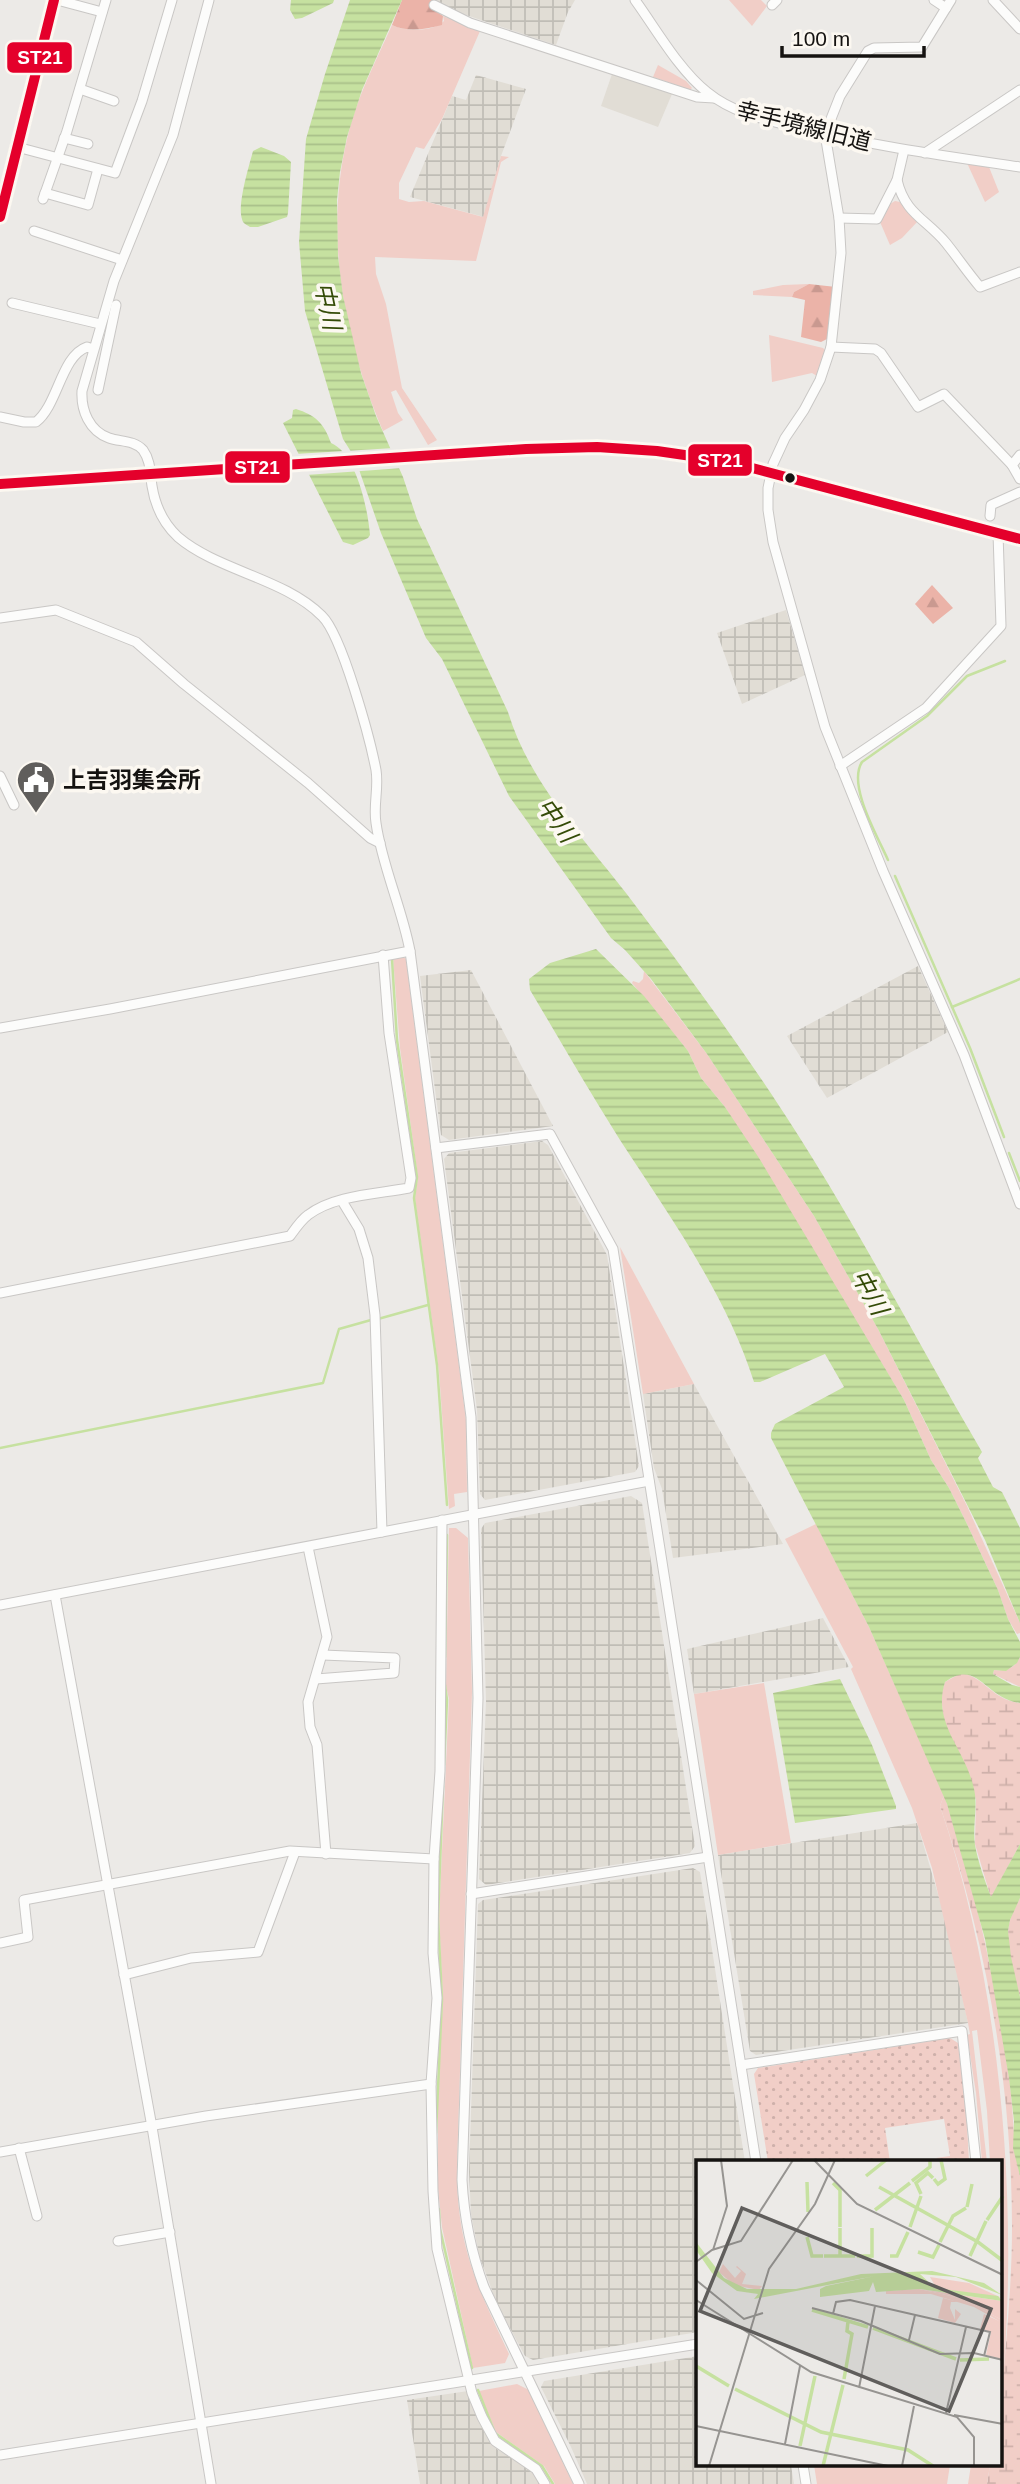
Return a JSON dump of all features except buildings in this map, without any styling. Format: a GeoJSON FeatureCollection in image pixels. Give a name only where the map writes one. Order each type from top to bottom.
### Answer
{"type":"FeatureCollection","features":[{"type":"Feature","properties":{"kind":"main road"},"geometry":{"type":"LineString","coordinates":[[0,217],[55,0]]}},
{"type":"Feature","properties":{"kind":"main road"},"geometry":{"type":"LineString","coordinates":[[0,484],[526,449],[597,447],[690,455],[771,472],[1020,539]]}},
{"type":"Feature","properties":{"kind":"street"},"geometry":{"type":"LineString","coordinates":[[55,0],[102,12]]}},
{"type":"Feature","properties":{"kind":"street"},"geometry":{"type":"LineString","coordinates":[[98,169],[88,205],[44,196],[106,0]]}},
{"type":"Feature","properties":{"kind":"street"},"geometry":{"type":"LineString","coordinates":[[17,147],[115,173],[142,101],[172,0]]}},
{"type":"Feature","properties":{"kind":"street"},"geometry":{"type":"LineString","coordinates":[[209,0],[173,135],[122,260],[100,324],[82,391],[82,406],[85,415],[103,435],[141,448],[149,461],[161,515],[180,538],[294,597],[314,609],[328,622],[339,643],[376,771],[376,823],[410,951],[471,1417],[478,1698],[461,2180],[463,2208],[474,2260],[484,2287],[579,2484]]}},
{"type":"Feature","properties":{"kind":"street","name":"幸手境線旧道"},"geometry":{"type":"LineString","coordinates":[[635,0],[688,73],[714,97],[737,111],[825,134],[904,150],[1020,167]]}},
{"type":"Feature","properties":{"kind":"street"},"geometry":{"type":"LineString","coordinates":[[934,0],[949,4],[922,47],[874,48],[868,51],[840,96],[825,134],[839,218],[839,284],[831,347],[820,380],[785,438],[771,472],[768,510],[773,542],[825,727],[839,766],[964,1055],[1020,1204]]}},
{"type":"Feature","properties":{"kind":"street"},"geometry":{"type":"LineString","coordinates":[[993,0],[1020,29]]}},
{"type":"Feature","properties":{"kind":"street"},"geometry":{"type":"LineString","coordinates":[[434,5],[470,23],[697,97],[714,97]]}},
{"type":"Feature","properties":{"kind":"street"},"geometry":{"type":"LineString","coordinates":[[80,89],[114,101]]}},
{"type":"Feature","properties":{"kind":"street"},"geometry":{"type":"LineString","coordinates":[[925,153],[1020,90]]}},
{"type":"Feature","properties":{"kind":"street"},"geometry":{"type":"LineString","coordinates":[[64,138],[88,144]]}},
{"type":"Feature","properties":{"kind":"street"},"geometry":{"type":"LineString","coordinates":[[839,218],[877,219],[897,180],[904,150]]}},
{"type":"Feature","properties":{"kind":"street"},"geometry":{"type":"LineString","coordinates":[[897,180],[906,205],[945,242],[979,287],[1020,272]]}},
{"type":"Feature","properties":{"kind":"street"},"geometry":{"type":"LineString","coordinates":[[34,231],[122,260]]}},
{"type":"Feature","properties":{"kind":"street"},"geometry":{"type":"LineString","coordinates":[[12,303],[100,324]]}},
{"type":"Feature","properties":{"kind":"street"},"geometry":{"type":"LineString","coordinates":[[98,390],[116,306]]}},
{"type":"Feature","properties":{"kind":"street"},"geometry":{"type":"LineString","coordinates":[[831,347],[874,349],[881,353],[918,407],[944,394],[1012,465],[1020,479]]}},
{"type":"Feature","properties":{"kind":"street"},"geometry":{"type":"LineString","coordinates":[[0,416],[36,422],[48,408],[77,353],[82,348],[93,349]]}},
{"type":"Feature","properties":{"kind":"street"},"geometry":{"type":"LineString","coordinates":[[1012,465],[1020,454]]}},
{"type":"Feature","properties":{"kind":"street"},"geometry":{"type":"LineString","coordinates":[[990,516],[991,505],[1020,492]]}},
{"type":"Feature","properties":{"kind":"street"},"geometry":{"type":"LineString","coordinates":[[839,766],[926,708],[1001,626],[998,533]]}},
{"type":"Feature","properties":{"kind":"street"},"geometry":{"type":"LineString","coordinates":[[0,618],[55,610],[136,642],[308,783],[370,838],[380,843]]}},
{"type":"Feature","properties":{"kind":"street"},"geometry":{"type":"LineString","coordinates":[[0,776],[14,805]]}},
{"type":"Feature","properties":{"kind":"street"},"geometry":{"type":"LineString","coordinates":[[0,1028],[410,951]]}},
{"type":"Feature","properties":{"kind":"street"},"geometry":{"type":"LineString","coordinates":[[0,1293],[290,1236],[305,1217],[318,1209],[342,1201],[409,1188],[411,1178],[389,1033],[383,955]]}},
{"type":"Feature","properties":{"kind":"street"},"geometry":{"type":"LineString","coordinates":[[436,1148],[550,1134],[613,1250],[756,2160]]}},
{"type":"Feature","properties":{"kind":"street"},"geometry":{"type":"LineString","coordinates":[[342,1201],[359,1229],[368,1258],[375,1315],[382,1532]]}},
{"type":"Feature","properties":{"kind":"street"},"geometry":{"type":"LineString","coordinates":[[0,1605],[649,1481]]}},
{"type":"Feature","properties":{"kind":"street"},"geometry":{"type":"LineString","coordinates":[[442,1520],[440,1772],[434,1859],[433,1953],[438,1998],[431,2084],[432,2191],[437,2249],[472,2393],[495,2441],[536,2469],[545,2484]]}},
{"type":"Feature","properties":{"kind":"street"},"geometry":{"type":"LineString","coordinates":[[308,1547],[327,1637],[308,1702],[310,1727],[317,1745],[327,1854]]}},
{"type":"Feature","properties":{"kind":"street"},"geometry":{"type":"LineString","coordinates":[[55,1595],[152,2127],[211,2484]]}},
{"type":"Feature","properties":{"kind":"street"},"geometry":{"type":"LineString","coordinates":[[316,1679],[394,1673],[395,1658],[323,1655]]}},
{"type":"Feature","properties":{"kind":"street"},"geometry":{"type":"LineString","coordinates":[[0,1943],[28,1937],[24,1900],[107,1883],[295,1852],[434,1859]]}},
{"type":"Feature","properties":{"kind":"street"},"geometry":{"type":"LineString","coordinates":[[124,1975],[191,1958],[258,1952],[295,1852]]}},
{"type":"Feature","properties":{"kind":"street"},"geometry":{"type":"LineString","coordinates":[[471,1894],[708,1857]]}},
{"type":"Feature","properties":{"kind":"street"},"geometry":{"type":"LineString","coordinates":[[741,2065],[962,2031],[976,2160]]}},
{"type":"Feature","properties":{"kind":"street"},"geometry":{"type":"LineString","coordinates":[[0,2152],[206,2116],[431,2084]]}},
{"type":"Feature","properties":{"kind":"street"},"geometry":{"type":"LineString","coordinates":[[19,2148],[37,2216]]}},
{"type":"Feature","properties":{"kind":"street"},"geometry":{"type":"LineString","coordinates":[[118,2241],[170,2232]]}},
{"type":"Feature","properties":{"kind":"street"},"geometry":{"type":"LineString","coordinates":[[0,2455],[696,2344]]}},
{"type":"Feature","properties":{"kind":"street"},"geometry":{"type":"LineString","coordinates":[[803,2466],[806,2484]]}},
{"type":"Feature","properties":{"kind":"shaded area"},"geometry":{"type":"Polygon","coordinates":[[[436,0],[575,0],[556,45],[454,11],[436,0]]]}},
{"type":"Feature","properties":{"kind":"shaded area"},"geometry":{"type":"Polygon","coordinates":[[[612,74],[672,94],[658,127],[601,106],[612,74]]]}},
{"type":"Feature","properties":{"kind":"shaded area"},"geometry":{"type":"Polygon","coordinates":[[[476,75],[526,89],[501,156],[484,217],[410,197],[452,96],[466,100],[476,75]]]}},
{"type":"Feature","properties":{"kind":"shaded area"},"geometry":{"type":"Polygon","coordinates":[[[786,610],[805,675],[742,704],[717,633],[786,610]]]}},
{"type":"Feature","properties":{"kind":"shaded area"},"geometry":{"type":"Polygon","coordinates":[[[918,966],[948,1032],[827,1098],[787,1036],[918,966]]]}},
{"type":"Feature","properties":{"kind":"shaded area"},"geometry":{"type":"Polygon","coordinates":[[[471,970],[553,1126],[449,1140],[441,1135],[420,976],[471,970]]]}},
{"type":"Feature","properties":{"kind":"shaded area"},"geometry":{"type":"Polygon","coordinates":[[[542,1141],[548,1145],[607,1255],[639,1466],[635,1472],[485,1500],[480,1494],[477,1410],[444,1159],[449,1153],[542,1141]]]}},
{"type":"Feature","properties":{"kind":"shaded area"},"geometry":{"type":"Polygon","coordinates":[[[694,1384],[783,1544],[673,1558],[662,1489],[654,1468],[643,1394],[694,1384]]]}},
{"type":"Feature","properties":{"kind":"shaded area"},"geometry":{"type":"Polygon","coordinates":[[[631,1496],[642,1503],[695,1846],[690,1853],[486,1885],[479,1879],[486,1701],[481,1529],[485,1523],[631,1496]]]}},
{"type":"Feature","properties":{"kind":"shaded area"},"geometry":{"type":"Polygon","coordinates":[[[823,1618],[849,1667],[694,1694],[687,1649],[823,1618]]]}},
{"type":"Feature","properties":{"kind":"shaded area"},"geometry":{"type":"Polygon","coordinates":[[[917,1823],[946,1921],[968,2023],[756,2055],[750,2051],[718,1855],[917,1823]]]}},
{"type":"Feature","properties":{"kind":"shaded area"},"geometry":{"type":"Polygon","coordinates":[[[693,1868],[700,1872],[745,2160],[696,2160],[696,2332],[533,2360],[525,2356],[497,2304],[479,2255],[471,2214],[469,2172],[478,1904],[483,1900],[693,1868]]]}},
{"type":"Feature","properties":{"kind":"shaded area"},"geometry":{"type":"Polygon","coordinates":[[[696,2356],[696,2466],[791,2466],[794,2484],[587,2484],[541,2387],[544,2381],[696,2356]]]}},
{"type":"Feature","properties":{"kind":"shaded area"},"geometry":{"type":"Polygon","coordinates":[[[468,2391],[491,2443],[531,2469],[542,2484],[420,2484],[407,2400],[468,2391]]]}},
{"type":"Feature","properties":{"kind":"green space"},"geometry":{"type":"Polygon","coordinates":[[[402,0],[436,0],[433,9],[443,16],[442,25],[411,30],[392,25],[402,0]]]}},
{"type":"Feature","properties":{"kind":"green space"},"geometry":{"type":"Polygon","coordinates":[[[729,0],[761,0],[767,6],[752,26],[729,0]]]}},
{"type":"Feature","properties":{"kind":"green space"},"geometry":{"type":"Polygon","coordinates":[[[443,16],[480,31],[442,119],[424,149],[416,147],[399,183],[399,199],[409,202],[424,201],[483,217],[501,156],[509,157],[501,162],[476,261],[375,257],[376,274],[386,304],[402,388],[437,440],[428,445],[396,390],[391,392],[403,420],[383,431],[369,396],[348,324],[338,250],[337,213],[340,176],[355,110],[392,25],[412,30],[426,29],[439,25],[444,21],[443,16]]]}},
{"type":"Feature","properties":{"kind":"green space"},"geometry":{"type":"Polygon","coordinates":[[[658,65],[686,81],[692,88],[690,90],[653,77],[658,65]]]}},
{"type":"Feature","properties":{"kind":"green space"},"geometry":{"type":"Polygon","coordinates":[[[967,163],[989,167],[999,192],[985,202],[967,163]]]}},
{"type":"Feature","properties":{"kind":"green space"},"geometry":{"type":"Polygon","coordinates":[[[895,201],[900,202],[918,221],[902,238],[890,245],[880,222],[885,207],[895,201]]]}},
{"type":"Feature","properties":{"kind":"green space"},"geometry":{"type":"Polygon","coordinates":[[[809,284],[794,292],[792,297],[753,295],[753,291],[783,285],[809,284]]]}},
{"type":"Feature","properties":{"kind":"green space"},"geometry":{"type":"Polygon","coordinates":[[[809,284],[836,287],[829,338],[821,342],[801,337],[805,300],[792,297],[794,292],[809,284]]]}},
{"type":"Feature","properties":{"kind":"green space"},"geometry":{"type":"Polygon","coordinates":[[[769,335],[823,348],[825,350],[817,376],[812,373],[772,382],[769,335]]]}},
{"type":"Feature","properties":{"kind":"green space"},"geometry":{"type":"Polygon","coordinates":[[[932,585],[953,608],[933,624],[915,604],[932,585]]]}},
{"type":"Feature","properties":{"kind":"green space"},"geometry":{"type":"Polygon","coordinates":[[[402,956],[406,959],[466,1420],[467,1492],[454,1494],[455,1506],[449,1509],[439,1372],[415,1198],[418,1177],[400,1048],[393,957],[402,956]]]}},
{"type":"Feature","properties":{"kind":"green space"},"geometry":{"type":"Polygon","coordinates":[[[644,971],[707,1054],[814,1216],[878,1329],[967,1506],[1020,1623],[1020,1633],[1017,1634],[1008,1619],[998,1590],[966,1522],[931,1460],[904,1400],[725,1107],[701,1078],[688,1051],[632,983],[639,983],[643,979],[644,971]]]}},
{"type":"Feature","properties":{"kind":"green space"},"geometry":{"type":"Polygon","coordinates":[[[620,1247],[694,1384],[643,1394],[620,1247]]]}},
{"type":"Feature","properties":{"kind":"green space"},"geometry":{"type":"Polygon","coordinates":[[[816,1524],[869,1627],[944,1795],[940,1806],[961,1876],[978,1949],[992,2024],[1001,2101],[1008,2254],[1002,2387],[1002,2160],[990,2160],[977,2030],[972,2031],[987,2160],[982,2160],[976,2093],[967,2035],[970,2034],[968,2023],[932,1868],[912,1808],[851,1669],[853,1667],[785,1539],[816,1524]]]}},
{"type":"Feature","properties":{"kind":"green space"},"geometry":{"type":"Polygon","coordinates":[[[449,1528],[456,1528],[468,1538],[472,1692],[458,2194],[460,2219],[471,2264],[509,2354],[505,2363],[473,2368],[442,2227],[438,2188],[438,2098],[443,1998],[439,1917],[449,1699],[446,1686],[449,1528]]]}},
{"type":"Feature","properties":{"kind":"green space"},"geometry":{"type":"Polygon","coordinates":[[[1020,1657],[1020,1687],[993,1674],[994,1670],[1013,1667],[1020,1657]]]}},
{"type":"Feature","properties":{"kind":"green space"},"geometry":{"type":"Polygon","coordinates":[[[961,1673],[976,1679],[1002,1698],[1020,1703],[1020,1844],[991,1898],[975,1844],[976,1799],[944,1724],[941,1695],[945,1682],[961,1673]]]}},
{"type":"Feature","properties":{"kind":"green space"},"geometry":{"type":"Polygon","coordinates":[[[764,1683],[791,1843],[718,1855],[694,1694],[764,1683]]]}},
{"type":"Feature","properties":{"kind":"green space"},"geometry":{"type":"Polygon","coordinates":[[[944,1795],[965,1862],[982,1931],[1010,2083],[1020,2176],[1020,2484],[987,2484],[990,2466],[1002,2466],[1002,2385],[1012,2249],[1011,2173],[1001,2067],[983,1961],[971,1909],[940,1806],[944,1795]]]}},
{"type":"Feature","properties":{"kind":"green space"},"geometry":{"type":"Polygon","coordinates":[[[1020,1898],[1020,1997],[1008,1933],[1011,1917],[1020,1898]]]}},
{"type":"Feature","properties":{"kind":"green space"},"geometry":{"type":"Polygon","coordinates":[[[950,2038],[958,2043],[969,2160],[936,2158],[950,2156],[944,2119],[885,2128],[890,2160],[768,2160],[754,2074],[758,2068],[950,2038]]]}},
{"type":"Feature","properties":{"kind":"green space"},"geometry":{"type":"Polygon","coordinates":[[[517,2384],[529,2390],[573,2484],[555,2484],[544,2466],[496,2432],[479,2391],[517,2384]]]}},
{"type":"Feature","properties":{"kind":"green space"},"geometry":{"type":"Polygon","coordinates":[[[814,2466],[950,2466],[947,2484],[817,2484],[814,2466]]]}},
{"type":"Feature","properties":{"kind":"green space"},"geometry":{"type":"Polygon","coordinates":[[[971,2466],[990,2466],[987,2484],[968,2484],[971,2466]]]}},
{"type":"Feature","properties":{"kind":"water"},"geometry":{"type":"Polygon","coordinates":[[[291,0],[334,0],[333,3],[295,19],[290,10],[291,0]]]}},
{"type":"Feature","properties":{"kind":"water","name":"中川"},"geometry":{"type":"Polygon","coordinates":[[[350,0],[402,0],[362,90],[347,137],[337,200],[338,256],[343,296],[361,373],[417,519],[529,762],[558,807],[682,968],[772,1095],[854,1227],[982,1452],[978,1458],[993,1487],[1002,1492],[1020,1528],[1020,1623],[985,1540],[878,1329],[814,1216],[707,1054],[651,979],[611,938],[509,796],[442,659],[426,638],[381,533],[355,458],[343,439],[305,311],[299,242],[306,139],[350,0]]]}},
{"type":"Feature","properties":{"kind":"water"},"geometry":{"type":"Polygon","coordinates":[[[261,147],[284,156],[291,162],[288,213],[287,217],[250,227],[242,219],[242,195],[253,151],[261,147]]]}},
{"type":"Feature","properties":{"kind":"water"},"geometry":{"type":"Polygon","coordinates":[[[296,409],[318,421],[331,443],[340,449],[354,470],[369,524],[368,538],[353,545],[343,542],[283,423],[292,418],[293,410],[296,409]]]}},
{"type":"Feature","properties":{"kind":"water"},"geometry":{"type":"Polygon","coordinates":[[[596,949],[644,996],[688,1051],[701,1078],[725,1107],[759,1158],[904,1400],[931,1460],[966,1522],[1020,1642],[1020,1657],[1017,1663],[1006,1671],[994,1670],[993,1674],[1020,1687],[1020,1703],[998,1695],[974,1677],[966,1675],[956,1676],[945,1682],[942,1697],[946,1723],[973,1785],[975,1845],[991,1897],[1020,1844],[1020,1898],[1008,1931],[1020,1997],[1020,2176],[1013,2148],[1014,2121],[1009,2078],[985,1939],[947,1804],[869,1627],[771,1438],[775,1424],[844,1387],[825,1354],[760,1382],[754,1382],[728,1318],[695,1257],[608,1122],[530,990],[529,979],[550,963],[596,949]]]}},
{"type":"Feature","properties":{"kind":"water"},"geometry":{"type":"Polygon","coordinates":[[[840,1679],[872,1745],[896,1809],[795,1823],[773,1693],[840,1679]]]}},
{"type":"Feature","properties":{"kind":"pier"},"geometry":{"type":"Polygon","coordinates":[[[394,448],[403,468],[306,475],[295,454],[394,448]]]}},
{"type":"Feature","properties":{"kind":"waterway"},"geometry":{"type":"LineString","coordinates":[[888,860],[861,797],[858,772],[862,762],[927,716],[967,676],[1005,661]]}},
{"type":"Feature","properties":{"kind":"waterway"},"geometry":{"type":"LineString","coordinates":[[895,876],[970,1048],[1004,1137]]}},
{"type":"Feature","properties":{"kind":"waterway"},"geometry":{"type":"LineString","coordinates":[[392,959],[397,1040],[417,1177],[414,1198],[437,1365],[447,1505]]}},
{"type":"Feature","properties":{"kind":"waterway"},"geometry":{"type":"LineString","coordinates":[[952,1007],[1020,979]]}},
{"type":"Feature","properties":{"kind":"waterway"},"geometry":{"type":"LineString","coordinates":[[1009,1153],[1020,1181]]}},
{"type":"Feature","properties":{"kind":"waterway"},"geometry":{"type":"LineString","coordinates":[[378,1319],[428,1305]]}},
{"type":"Feature","properties":{"kind":"waterway"},"geometry":{"type":"LineString","coordinates":[[0,1448],[323,1383],[339,1329],[371,1320]]}},
{"type":"Feature","properties":{"kind":"waterway"},"geometry":{"type":"LineString","coordinates":[[445,1657],[447,1535]]}},
{"type":"Feature","properties":{"kind":"waterway"},"geometry":{"type":"LineString","coordinates":[[444,1765],[447,1700],[445,1685]]}},
{"type":"Feature","properties":{"kind":"waterway"},"geometry":{"type":"LineString","coordinates":[[436,2133],[442,1999],[438,1918],[443,1786]]}},
{"type":"Feature","properties":{"kind":"waterway"},"geometry":{"type":"LineString","coordinates":[[439,2209],[440,2229],[472,2368]]}},
{"type":"Feature","properties":{"kind":"waterway"},"geometry":{"type":"LineString","coordinates":[[478,2390],[495,2433],[542,2466],[553,2484]]}},
{"type":"Feature","properties":{"kind":"transit line","name":"ST21"},"geometry":{"type":"LineString","coordinates":[[0,217],[54,0]]}},
{"type":"Feature","properties":{"kind":"transit line","name":"ST21"},"geometry":{"type":"LineString","coordinates":[[0,484],[526,449],[597,447],[657,451],[726,461],[1020,539]]}},
{"type":"Feature","properties":{"kind":"place","name":"上吉羽集会所"},"geometry":{"type":"Point","coordinates":[36,814]}}]}
